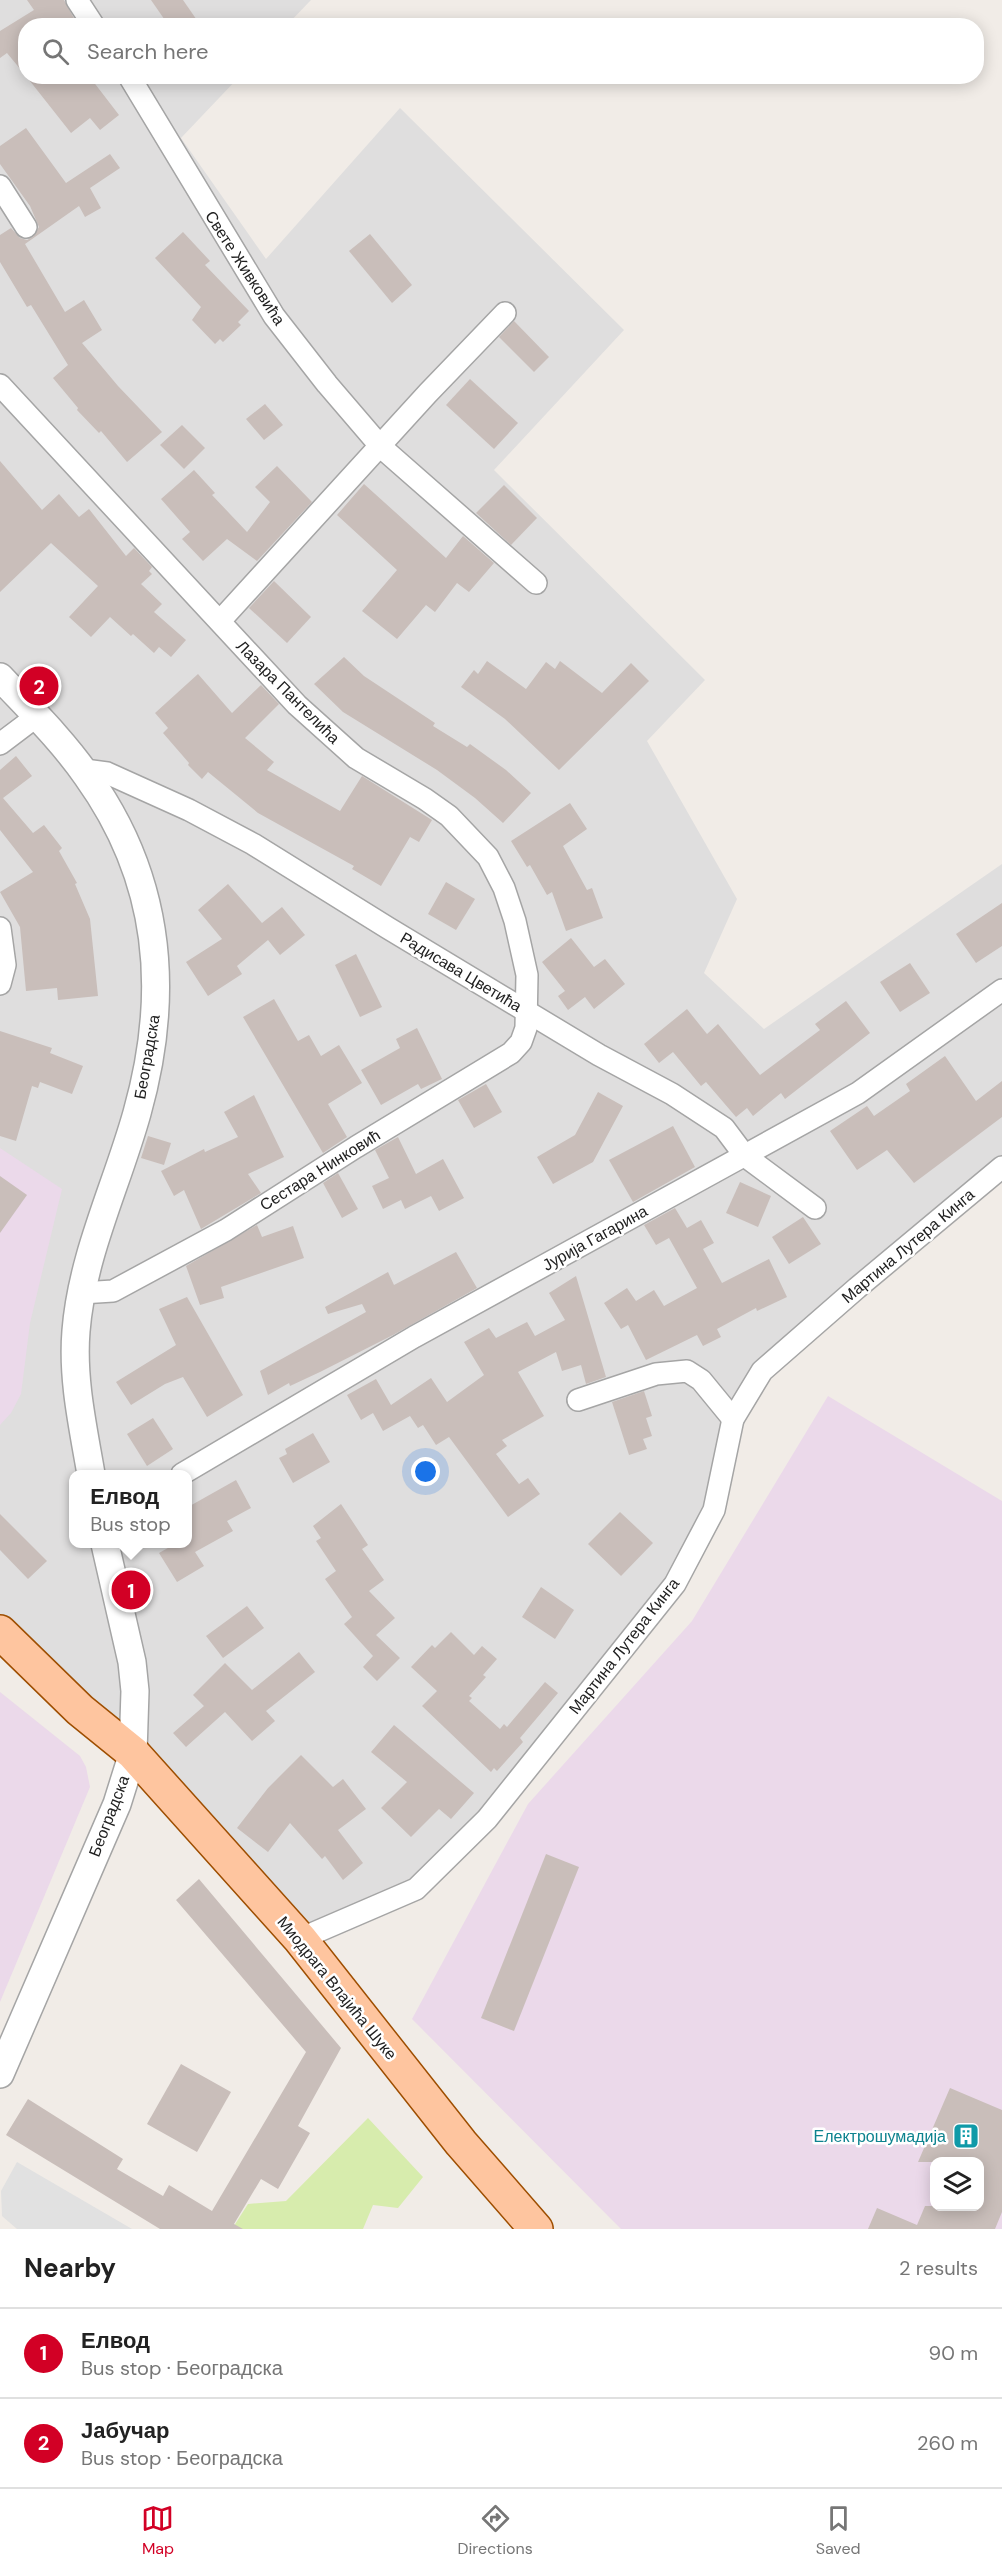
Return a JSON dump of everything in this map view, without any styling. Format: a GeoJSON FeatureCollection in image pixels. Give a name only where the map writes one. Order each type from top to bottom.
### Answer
{"type":"FeatureCollection","features":[{"type":"Feature","properties":{"kind":"main road","name":"Миодрага Влајића Шуке"},"geometry":{"type":"LineString","coordinates":[[0,1632],[76,1706],[133,1753],[300,1939],[461,2143],[536,2229]]}},
{"type":"Feature","properties":{"kind":"street"},"geometry":{"type":"LineString","coordinates":[[77,0],[89,18]]}},
{"type":"Feature","properties":{"kind":"street","name":"Свете Живковића"},"geometry":{"type":"LineString","coordinates":[[134,84],[274,316],[327,384],[381,447],[536,583]]}},
{"type":"Feature","properties":{"kind":"street"},"geometry":{"type":"LineString","coordinates":[[0,186],[26,227]]}},
{"type":"Feature","properties":{"kind":"street"},"geometry":{"type":"LineString","coordinates":[[220,621],[428,393],[506,313]]}},
{"type":"Feature","properties":{"kind":"street","name":"Лазара Пантелића"},"geometry":{"type":"LineString","coordinates":[[0,385],[266,673],[328,735],[356,758],[449,816],[488,857],[504,888],[515,921],[527,975],[524,1009]]}},
{"type":"Feature","properties":{"kind":"street","name":"Београдска"},"geometry":{"type":"LineString","coordinates":[[0,677],[87,774],[123,833],[132,854],[154,941],[156,997],[151,1050],[137,1113],[81,1293],[75,1332],[80,1408],[90,1470]]}},
{"type":"Feature","properties":{"kind":"street"},"geometry":{"type":"LineString","coordinates":[[0,744],[37,716]]}},
{"type":"Feature","properties":{"kind":"street","name":"Радисава Цветића"},"geometry":{"type":"LineString","coordinates":[[87,774],[100,770],[189,810],[253,844],[599,1055],[672,1094],[724,1128],[745,1156],[815,1208]]}},
{"type":"Feature","properties":{"kind":"street"},"geometry":{"type":"LineString","coordinates":[[0,928],[5,965],[0,984]]}},
{"type":"Feature","properties":{"kind":"street","name":"Јурија Гагарина"},"geometry":{"type":"LineString","coordinates":[[189,1470],[414,1337],[858,1092],[1002,990]]}},
{"type":"Feature","properties":{"kind":"street","name":"Сестара Нинковић"},"geometry":{"type":"LineString","coordinates":[[81,1293],[112,1291],[226,1230],[356,1147],[512,1053],[521,1042],[526,1028],[524,1009]]}},
{"type":"Feature","properties":{"kind":"street","name":"Мартина Лутера Кинга"},"geometry":{"type":"LineString","coordinates":[[300,1939],[416,1889],[501,1802],[675,1584],[714,1510],[733,1419],[762,1371],[1002,1167]]}},
{"type":"Feature","properties":{"kind":"street"},"geometry":{"type":"LineString","coordinates":[[578,1400],[656,1374],[687,1371],[701,1380],[733,1419]]}},
{"type":"Feature","properties":{"kind":"street","name":"Београдска"},"geometry":{"type":"LineString","coordinates":[[0,2074],[117,1803],[133,1753],[135,1691],[132,1662],[106,1548]]}},
{"type":"Feature","properties":{"kind":"shaded area"},"geometry":{"type":"Polygon","coordinates":[[[0,0],[311,0],[294,18],[18,18],[18,84],[232,84],[181,138],[266,259],[400,108],[624,330],[494,470],[705,680],[647,741],[737,899],[704,973],[764,1029],[1002,864],[1002,1180],[762,1371],[733,1419],[714,1510],[675,1584],[416,1889],[300,1939],[200,1853],[133,1753],[0,1614],[0,0]]]}},
{"type":"Feature","properties":{"kind":"shaded area"},"geometry":{"type":"Polygon","coordinates":[[[0,1148],[62,1189],[30,1323],[21,1394],[11,1413],[0,1425],[0,1148]]]}},
{"type":"Feature","properties":{"kind":"shaded area","name":"Електрошумадија"},"geometry":{"type":"Polygon","coordinates":[[[828,1396],[1002,1501],[1002,2229],[621,2229],[412,2019],[528,1804],[692,1621],[828,1396]]]}},
{"type":"Feature","properties":{"kind":"shaded area"},"geometry":{"type":"Polygon","coordinates":[[[0,1692],[80,1756],[86,1767],[90,1787],[0,2002],[0,1692]]]}},
{"type":"Feature","properties":{"kind":"shaded area"},"geometry":{"type":"Polygon","coordinates":[[[17,2162],[132,2229],[17,2229],[2,2216],[1,2191],[17,2162]]]}},
{"type":"Feature","properties":{"kind":"green space"},"geometry":{"type":"Polygon","coordinates":[[[368,2118],[423,2177],[398,2208],[373,2205],[363,2229],[232,2229],[248,2204],[286,2201],[368,2118]]]}},
{"type":"Feature","properties":{"kind":"building"},"geometry":{"type":"Polygon","coordinates":[[[27,0],[64,0],[74,18],[21,18],[34,10],[27,0]]]}},
{"type":"Feature","properties":{"kind":"building"},"geometry":{"type":"Polygon","coordinates":[[[151,0],[183,0],[195,18],[163,18],[151,0]]]}},
{"type":"Feature","properties":{"kind":"building"},"geometry":{"type":"Polygon","coordinates":[[[18,20],[18,66],[7,53],[0,58],[0,31],[18,20]]]}},
{"type":"Feature","properties":{"kind":"building"},"geometry":{"type":"Polygon","coordinates":[[[32,84],[95,84],[119,115],[100,130],[90,118],[71,133],[32,84]]]}},
{"type":"Feature","properties":{"kind":"building"},"geometry":{"type":"Polygon","coordinates":[[[26,128],[66,183],[110,154],[120,168],[90,188],[101,208],[85,217],[79,206],[25,244],[65,312],[84,300],[102,330],[82,343],[118,386],[162,432],[127,462],[101,431],[99,433],[77,410],[78,408],[53,378],[68,365],[31,305],[27,307],[0,262],[0,235],[11,228],[20,238],[27,240],[33,237],[39,227],[30,206],[0,164],[0,146],[26,128]]]}},
{"type":"Feature","properties":{"kind":"building"},"geometry":{"type":"Polygon","coordinates":[[[183,232],[210,261],[205,265],[249,311],[238,322],[241,325],[223,342],[220,339],[215,344],[192,320],[201,307],[155,258],[183,232]]]}},
{"type":"Feature","properties":{"kind":"building"},"geometry":{"type":"Polygon","coordinates":[[[370,234],[412,285],[392,303],[349,251],[370,234]]]}},
{"type":"Feature","properties":{"kind":"building"},"geometry":{"type":"Polygon","coordinates":[[[514,321],[549,357],[534,372],[499,337],[514,321]]]}},
{"type":"Feature","properties":{"kind":"building"},"geometry":{"type":"Polygon","coordinates":[[[470,379],[518,423],[494,449],[446,405],[470,379]]]}},
{"type":"Feature","properties":{"kind":"building"},"geometry":{"type":"Polygon","coordinates":[[[265,404],[283,425],[264,440],[246,419],[265,404]]]}},
{"type":"Feature","properties":{"kind":"building"},"geometry":{"type":"Polygon","coordinates":[[[182,425],[205,448],[184,469],[160,445],[182,425]]]}},
{"type":"Feature","properties":{"kind":"building"},"geometry":{"type":"Polygon","coordinates":[[[0,461],[42,510],[59,494],[79,517],[89,509],[126,556],[134,548],[152,567],[149,571],[152,574],[141,584],[162,604],[154,612],[186,640],[171,657],[159,647],[154,653],[110,617],[91,637],[69,617],[98,586],[51,543],[0,592],[0,461]]]}},
{"type":"Feature","properties":{"kind":"building"},"geometry":{"type":"Polygon","coordinates":[[[277,466],[312,502],[257,561],[227,539],[203,561],[182,539],[190,532],[161,499],[194,470],[215,493],[212,495],[247,532],[270,502],[255,487],[277,466]]]}},
{"type":"Feature","properties":{"kind":"building"},"geometry":{"type":"Polygon","coordinates":[[[364,484],[446,558],[463,536],[494,563],[469,592],[457,583],[435,612],[426,605],[397,639],[362,611],[397,570],[337,515],[364,484]]]}},
{"type":"Feature","properties":{"kind":"building"},"geometry":{"type":"Polygon","coordinates":[[[504,485],[537,518],[511,545],[476,513],[504,485]]]}},
{"type":"Feature","properties":{"kind":"building"},"geometry":{"type":"Polygon","coordinates":[[[274,581],[311,617],[287,643],[249,608],[274,581]]]}},
{"type":"Feature","properties":{"kind":"building"},"geometry":{"type":"Polygon","coordinates":[[[344,657],[364,676],[435,723],[433,726],[467,747],[470,744],[506,770],[531,793],[503,823],[475,798],[437,770],[343,712],[314,684],[344,657]]]}},
{"type":"Feature","properties":{"kind":"building"},"geometry":{"type":"Polygon","coordinates":[[[487,661],[526,689],[546,662],[555,669],[560,661],[602,693],[631,663],[649,681],[559,770],[505,719],[461,687],[474,670],[478,674],[487,661]]]}},
{"type":"Feature","properties":{"kind":"building"},"geometry":{"type":"Polygon","coordinates":[[[198,674],[232,713],[261,685],[279,704],[245,738],[274,762],[267,770],[340,811],[362,776],[432,820],[419,842],[410,837],[381,886],[352,869],[354,866],[258,813],[208,772],[202,779],[188,765],[189,763],[163,733],[168,728],[155,713],[198,674]]]}},
{"type":"Feature","properties":{"kind":"building"},"geometry":{"type":"Polygon","coordinates":[[[16,756],[32,776],[3,798],[33,833],[44,825],[62,848],[59,851],[77,883],[75,884],[90,919],[98,996],[58,1000],[57,988],[26,991],[20,927],[0,892],[33,872],[0,830],[0,770],[16,756]]]}},
{"type":"Feature","properties":{"kind":"building"},"geometry":{"type":"Polygon","coordinates":[[[570,803],[587,829],[563,846],[587,890],[592,888],[603,918],[566,931],[552,892],[547,895],[530,865],[527,867],[511,841],[570,803]]]}},
{"type":"Feature","properties":{"kind":"building"},"geometry":{"type":"Polygon","coordinates":[[[446,882],[475,899],[456,930],[428,914],[446,882]]]}},
{"type":"Feature","properties":{"kind":"building"},"geometry":{"type":"Polygon","coordinates":[[[228,884],[262,923],[282,907],[305,935],[280,955],[268,940],[237,966],[242,974],[208,996],[186,962],[222,939],[198,910],[228,884]]]}},
{"type":"Feature","properties":{"kind":"building"},"geometry":{"type":"Polygon","coordinates":[[[1002,903],[1002,946],[976,963],[956,934],[1002,903]]]}},
{"type":"Feature","properties":{"kind":"building"},"geometry":{"type":"Polygon","coordinates":[[[571,938],[594,967],[605,959],[625,984],[594,1009],[585,997],[568,1010],[558,996],[565,991],[542,962],[571,938]]]}},
{"type":"Feature","properties":{"kind":"building"},"geometry":{"type":"Polygon","coordinates":[[[356,954],[382,1007],[360,1017],[335,965],[356,954]]]}},
{"type":"Feature","properties":{"kind":"building"},"geometry":{"type":"Polygon","coordinates":[[[910,963],[930,993],[900,1012],[880,982],[910,963]]]}},
{"type":"Feature","properties":{"kind":"building"},"geometry":{"type":"Polygon","coordinates":[[[274,999],[298,1041],[309,1035],[321,1056],[339,1045],[362,1083],[328,1104],[347,1137],[323,1153],[243,1017],[274,999]]]}},
{"type":"Feature","properties":{"kind":"building"},"geometry":{"type":"Polygon","coordinates":[[[846,1001],[870,1033],[785,1099],[781,1093],[753,1116],[747,1108],[736,1117],[706,1082],[701,1086],[673,1052],[659,1063],[644,1044],[687,1009],[707,1034],[718,1024],[760,1075],[820,1030],[815,1024],[846,1001]]]}},
{"type":"Feature","properties":{"kind":"building"},"geometry":{"type":"Polygon","coordinates":[[[417,1028],[442,1079],[421,1089],[418,1084],[381,1105],[361,1070],[400,1048],[396,1039],[417,1028]]]}},
{"type":"Feature","properties":{"kind":"building"},"geometry":{"type":"Polygon","coordinates":[[[0,1031],[52,1048],[50,1053],[83,1066],[72,1094],[40,1082],[38,1088],[32,1086],[16,1141],[0,1136],[0,1031]]]}},
{"type":"Feature","properties":{"kind":"building"},"geometry":{"type":"Polygon","coordinates":[[[945,1056],[976,1101],[1002,1081],[1002,1117],[914,1183],[887,1150],[857,1170],[830,1131],[867,1106],[874,1116],[910,1091],[906,1084],[945,1056]]]}},
{"type":"Feature","properties":{"kind":"building"},"geometry":{"type":"Polygon","coordinates":[[[486,1084],[502,1112],[474,1128],[458,1100],[486,1084]]]}},
{"type":"Feature","properties":{"kind":"building"},"geometry":{"type":"Polygon","coordinates":[[[598,1092],[623,1106],[593,1162],[553,1184],[537,1157],[575,1135],[598,1092]]]}},
{"type":"Feature","properties":{"kind":"building"},"geometry":{"type":"Polygon","coordinates":[[[254,1095],[284,1157],[248,1174],[261,1193],[201,1229],[184,1190],[174,1196],[161,1171],[204,1149],[205,1152],[238,1137],[224,1112],[254,1095]]]}},
{"type":"Feature","properties":{"kind":"building"},"geometry":{"type":"Polygon","coordinates":[[[673,1126],[695,1167],[633,1202],[609,1160],[673,1126]]]}},
{"type":"Feature","properties":{"kind":"building"},"geometry":{"type":"Polygon","coordinates":[[[148,1136],[171,1143],[164,1165],[141,1158],[148,1136]]]}},
{"type":"Feature","properties":{"kind":"building"},"geometry":{"type":"Polygon","coordinates":[[[398,1137],[416,1174],[443,1159],[464,1198],[439,1211],[431,1196],[405,1209],[401,1200],[383,1209],[372,1186],[389,1178],[375,1150],[398,1137]]]}},
{"type":"Feature","properties":{"kind":"building"},"geometry":{"type":"Polygon","coordinates":[[[338,1173],[358,1209],[342,1218],[323,1183],[338,1173]]]}},
{"type":"Feature","properties":{"kind":"building"},"geometry":{"type":"Polygon","coordinates":[[[0,1176],[27,1195],[0,1233],[0,1176]]]}},
{"type":"Feature","properties":{"kind":"building"},"geometry":{"type":"Polygon","coordinates":[[[740,1182],[771,1196],[758,1227],[726,1213],[740,1182]]]}},
{"type":"Feature","properties":{"kind":"building"},"geometry":{"type":"Polygon","coordinates":[[[675,1208],[687,1228],[701,1220],[714,1243],[703,1249],[722,1283],[769,1259],[787,1297],[757,1311],[756,1308],[717,1329],[721,1337],[703,1346],[697,1335],[646,1360],[628,1325],[621,1329],[604,1303],[627,1288],[636,1301],[654,1290],[664,1306],[697,1288],[669,1238],[656,1245],[644,1225],[675,1208]]]}},
{"type":"Feature","properties":{"kind":"building"},"geometry":{"type":"Polygon","coordinates":[[[803,1217],[821,1244],[789,1264],[772,1237],[803,1217]]]}},
{"type":"Feature","properties":{"kind":"building"},"geometry":{"type":"Polygon","coordinates":[[[257,1225],[262,1237],[293,1226],[304,1258],[221,1287],[224,1298],[200,1305],[186,1266],[257,1225]]]}},
{"type":"Feature","properties":{"kind":"building"},"geometry":{"type":"Polygon","coordinates":[[[456,1252],[477,1288],[393,1335],[268,1395],[260,1371],[366,1312],[362,1304],[328,1314],[325,1307],[388,1272],[394,1285],[456,1252]]]}},
{"type":"Feature","properties":{"kind":"building"},"geometry":{"type":"Polygon","coordinates":[[[576,1276],[606,1377],[586,1384],[581,1365],[562,1371],[556,1352],[518,1372],[544,1416],[502,1440],[507,1446],[496,1454],[519,1484],[528,1478],[540,1494],[508,1517],[449,1437],[436,1445],[423,1425],[418,1428],[410,1416],[383,1431],[373,1413],[361,1420],[347,1395],[376,1379],[391,1405],[431,1378],[447,1402],[484,1375],[464,1342],[489,1328],[496,1338],[527,1322],[535,1336],[565,1320],[549,1293],[576,1276]]]}},
{"type":"Feature","properties":{"kind":"building"},"geometry":{"type":"Polygon","coordinates":[[[187,1297],[243,1395],[207,1417],[183,1377],[165,1384],[131,1405],[116,1382],[176,1345],[159,1309],[187,1297]]]}},
{"type":"Feature","properties":{"kind":"building"},"geometry":{"type":"Polygon","coordinates":[[[644,1391],[652,1416],[646,1418],[652,1436],[643,1439],[647,1449],[629,1455],[612,1402],[644,1391]]]}},
{"type":"Feature","properties":{"kind":"building"},"geometry":{"type":"Polygon","coordinates":[[[153,1418],[173,1449],[147,1466],[127,1434],[153,1418]]]}},
{"type":"Feature","properties":{"kind":"building"},"geometry":{"type":"Polygon","coordinates":[[[313,1433],[330,1462],[293,1483],[279,1458],[287,1454],[285,1449],[313,1433]]]}},
{"type":"Feature","properties":{"kind":"building"},"geometry":{"type":"Polygon","coordinates":[[[236,1480],[251,1508],[227,1521],[233,1531],[195,1552],[204,1566],[177,1582],[159,1553],[168,1548],[192,1548],[192,1505],[236,1480]]]}},
{"type":"Feature","properties":{"kind":"building"},"geometry":{"type":"Polygon","coordinates":[[[341,1504],[368,1545],[362,1549],[384,1580],[369,1591],[395,1618],[376,1635],[400,1658],[377,1681],[363,1667],[373,1656],[344,1624],[352,1617],[325,1579],[336,1571],[316,1541],[321,1538],[313,1526],[341,1504]]]}},
{"type":"Feature","properties":{"kind":"building"},"geometry":{"type":"Polygon","coordinates":[[[620,1512],[653,1543],[621,1576],[588,1544],[620,1512]]]}},
{"type":"Feature","properties":{"kind":"building"},"geometry":{"type":"Polygon","coordinates":[[[0,1514],[47,1561],[28,1579],[0,1550],[0,1514]]]}},
{"type":"Feature","properties":{"kind":"building"},"geometry":{"type":"Polygon","coordinates":[[[541,1587],[574,1610],[555,1639],[522,1617],[541,1587]]]}},
{"type":"Feature","properties":{"kind":"building"},"geometry":{"type":"Polygon","coordinates":[[[247,1606],[264,1628],[223,1658],[206,1636],[247,1606]]]}},
{"type":"Feature","properties":{"kind":"building"},"geometry":{"type":"Polygon","coordinates":[[[451,1632],[474,1655],[482,1646],[497,1659],[483,1675],[486,1677],[469,1696],[472,1698],[469,1701],[500,1729],[504,1724],[507,1727],[545,1682],[558,1693],[520,1738],[523,1742],[497,1771],[494,1768],[491,1772],[422,1706],[437,1691],[411,1667],[432,1645],[435,1648],[451,1632]]]}},
{"type":"Feature","properties":{"kind":"building"},"geometry":{"type":"Polygon","coordinates":[[[299,1652],[315,1672],[266,1711],[275,1721],[252,1741],[225,1712],[186,1747],[173,1733],[204,1706],[193,1695],[225,1663],[252,1690],[299,1652]]]}},
{"type":"Feature","properties":{"kind":"building"},"geometry":{"type":"Polygon","coordinates":[[[394,1725],[474,1793],[451,1819],[439,1809],[411,1837],[381,1808],[407,1782],[371,1752],[394,1725]]]}},
{"type":"Feature","properties":{"kind":"building"},"geometry":{"type":"Polygon","coordinates":[[[301,1755],[333,1787],[343,1779],[366,1809],[338,1830],[363,1863],[343,1880],[325,1856],[322,1859],[290,1823],[268,1852],[237,1828],[268,1788],[301,1755]]]}},
{"type":"Feature","properties":{"kind":"building"},"geometry":{"type":"Polygon","coordinates":[[[546,1854],[579,1867],[514,2031],[481,2018],[546,1854]]]}},
{"type":"Feature","properties":{"kind":"building"},"geometry":{"type":"Polygon","coordinates":[[[199,1879],[341,2048],[298,2126],[310,2133],[278,2189],[261,2179],[234,2224],[243,2229],[160,2229],[6,2135],[28,2099],[123,2159],[117,2169],[163,2196],[169,2185],[212,2211],[306,2052],[176,1900],[199,1879]]]}},
{"type":"Feature","properties":{"kind":"building"},"geometry":{"type":"Polygon","coordinates":[[[181,2064],[231,2092],[197,2152],[147,2124],[181,2064]]]}},
{"type":"Feature","properties":{"kind":"building","name":"Електрошумадија"},"geometry":{"type":"Polygon","coordinates":[[[950,2088],[1002,2110],[1002,2212],[995,2229],[868,2229],[877,2208],[917,2225],[925,2206],[930,2206],[930,2211],[984,2211],[984,2157],[930,2157],[930,2162],[918,2162],[950,2088]]]}},
{"type":"Feature","properties":{"kind":"place","name":"Јабучар"},"geometry":{"type":"Point","coordinates":[39,686]}},
{"type":"Feature","properties":{"kind":"place","name":"Елвод"},"geometry":{"type":"Point","coordinates":[131,1590]}},
{"type":"Feature","properties":{"kind":"place","name":"Електрошумадија"},"geometry":{"type":"Point","coordinates":[966,2136]}}]}
